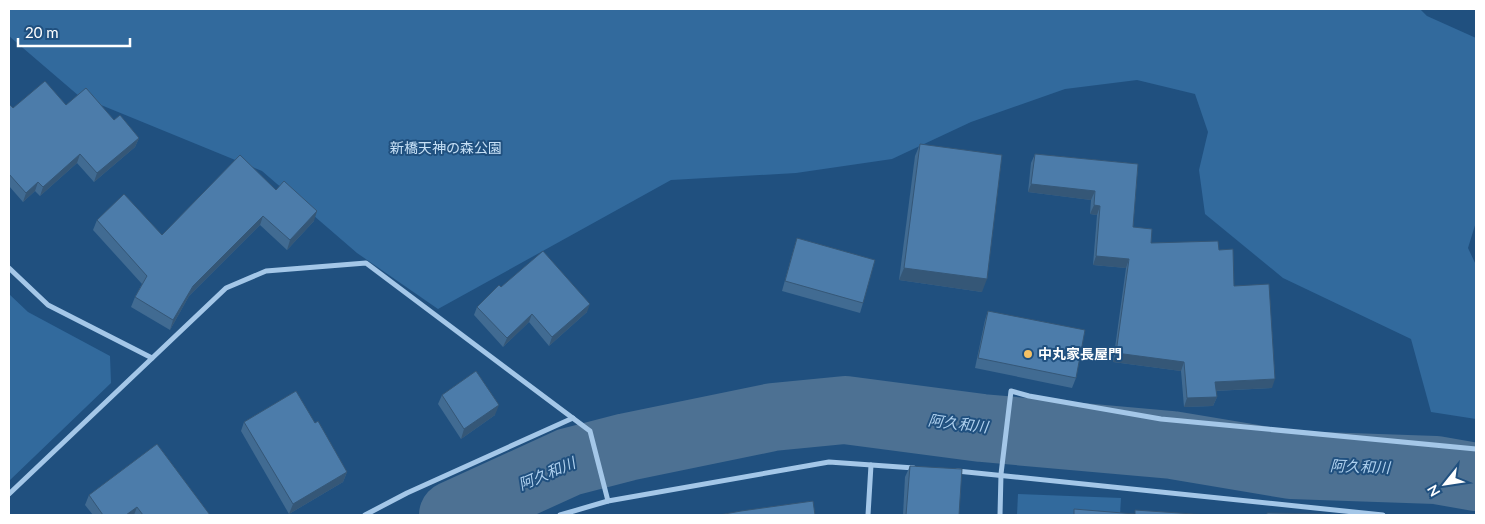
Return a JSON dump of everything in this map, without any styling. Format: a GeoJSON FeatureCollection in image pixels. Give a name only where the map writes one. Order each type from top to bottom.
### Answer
{"type":"FeatureCollection","features":[{"type":"Feature","properties":{"kind":"street"},"geometry":{"type":"LineString","coordinates":[[9,494],[226,288],[266,271],[366,263],[590,431],[608,501]]}},
{"type":"Feature","properties":{"kind":"street"},"geometry":{"type":"LineString","coordinates":[[9,268],[48,305],[152,358]]}},
{"type":"Feature","properties":{"kind":"street"},"geometry":{"type":"LineString","coordinates":[[1000,515],[1002,459],[1011,391],[1029,396],[1161,419],[1476,449]]}},
{"type":"Feature","properties":{"kind":"street"},"geometry":{"type":"LineString","coordinates":[[365,515],[407,493],[573,418]]}},
{"type":"Feature","properties":{"kind":"street"},"geometry":{"type":"LineString","coordinates":[[560,515],[608,501],[829,462],[917,468]]}},
{"type":"Feature","properties":{"kind":"street"},"geometry":{"type":"LineString","coordinates":[[868,515],[871,465]]}},
{"type":"Feature","properties":{"kind":"street"},"geometry":{"type":"LineString","coordinates":[[954,471],[1001,474],[1383,515]]}},
{"type":"Feature","properties":{"kind":"green space","name":"新橋天神の森公園"},"geometry":{"type":"Polygon","coordinates":[[[9,9],[1420,9],[1427,16],[1476,38],[1476,222],[1468,248],[1476,265],[1476,419],[1431,412],[1411,339],[1283,278],[1205,214],[1199,170],[1208,132],[1195,94],[1137,80],[1065,89],[971,122],[892,159],[796,173],[671,180],[438,309],[357,253],[262,171],[79,96],[9,36],[9,9]]]}},
{"type":"Feature","properties":{"kind":"green space"},"geometry":{"type":"Polygon","coordinates":[[[9,294],[28,312],[110,356],[111,383],[9,481],[9,294]]]}},
{"type":"Feature","properties":{"kind":"green space"},"geometry":{"type":"Polygon","coordinates":[[[1018,494],[1121,498],[1120,515],[1017,515],[1018,494]]]}},
{"type":"Feature","properties":{"kind":"building"},"geometry":{"type":"Polygon","coordinates":[[[45,81],[66,105],[86,88],[114,120],[120,115],[139,138],[97,173],[80,154],[43,187],[38,182],[26,193],[9,174],[9,104],[13,108],[45,81]]]}},
{"type":"Feature","properties":{"kind":"building"},"geometry":{"type":"Polygon","coordinates":[[[920,144],[1002,155],[987,279],[904,268],[920,144]]]}},
{"type":"Feature","properties":{"kind":"building"},"geometry":{"type":"Polygon","coordinates":[[[1035,154],[1138,164],[1133,227],[1152,229],[1151,243],[1218,241],[1219,250],[1233,249],[1234,286],[1269,284],[1275,379],[1215,382],[1217,397],[1187,398],[1184,362],[1116,353],[1129,259],[1096,256],[1100,206],[1094,205],[1095,191],[1031,184],[1035,154]]]}},
{"type":"Feature","properties":{"kind":"building"},"geometry":{"type":"Polygon","coordinates":[[[240,155],[276,190],[284,181],[317,211],[290,240],[263,216],[193,286],[173,320],[135,297],[147,276],[97,220],[124,194],[162,235],[240,155]]]}},
{"type":"Feature","properties":{"kind":"building"},"geometry":{"type":"Polygon","coordinates":[[[797,238],[875,260],[863,303],[785,281],[797,238]]]}},
{"type":"Feature","properties":{"kind":"building"},"geometry":{"type":"Polygon","coordinates":[[[543,251],[590,304],[552,337],[532,314],[507,338],[477,307],[499,285],[501,287],[543,251]]]}},
{"type":"Feature","properties":{"kind":"building","name":"中丸家長屋門"},"geometry":{"type":"Polygon","coordinates":[[[988,311],[1085,330],[1076,378],[978,358],[988,311]]]}},
{"type":"Feature","properties":{"kind":"building"},"geometry":{"type":"Polygon","coordinates":[[[476,371],[499,405],[464,429],[442,395],[476,371]]]}},
{"type":"Feature","properties":{"kind":"building"},"geometry":{"type":"Polygon","coordinates":[[[296,391],[315,423],[318,421],[347,472],[293,504],[244,422],[296,391]]]}},
{"type":"Feature","properties":{"kind":"building"},"geometry":{"type":"Polygon","coordinates":[[[157,444],[210,515],[143,515],[137,507],[126,515],[103,515],[89,495],[157,444]]]}},
{"type":"Feature","properties":{"kind":"building"},"geometry":{"type":"Polygon","coordinates":[[[910,466],[962,469],[959,515],[906,515],[910,466]]]}},
{"type":"Feature","properties":{"kind":"building"},"geometry":{"type":"Polygon","coordinates":[[[813,501],[815,515],[719,515],[741,511],[813,501]]]}},
{"type":"Feature","properties":{"kind":"building"},"geometry":{"type":"Polygon","coordinates":[[[1074,509],[1135,514],[1135,510],[1208,515],[1074,515],[1074,509]]]}},
{"type":"Feature","properties":{"kind":"building"},"geometry":{"type":"Polygon","coordinates":[[[1267,513],[1325,514],[1325,515],[1267,515],[1267,513]]]}},
{"type":"Feature","properties":{"kind":"waterway","name":"阿久和川"},"geometry":{"type":"LineString","coordinates":[[453,515],[569,462],[627,447],[773,417],[845,410],[982,428],[1172,445],[1291,465],[1436,470],[1476,477]]}},
{"type":"Feature","properties":{"kind":"place","name":"中丸家長屋門"},"geometry":{"type":"Point","coordinates":[1028,354]}}]}
